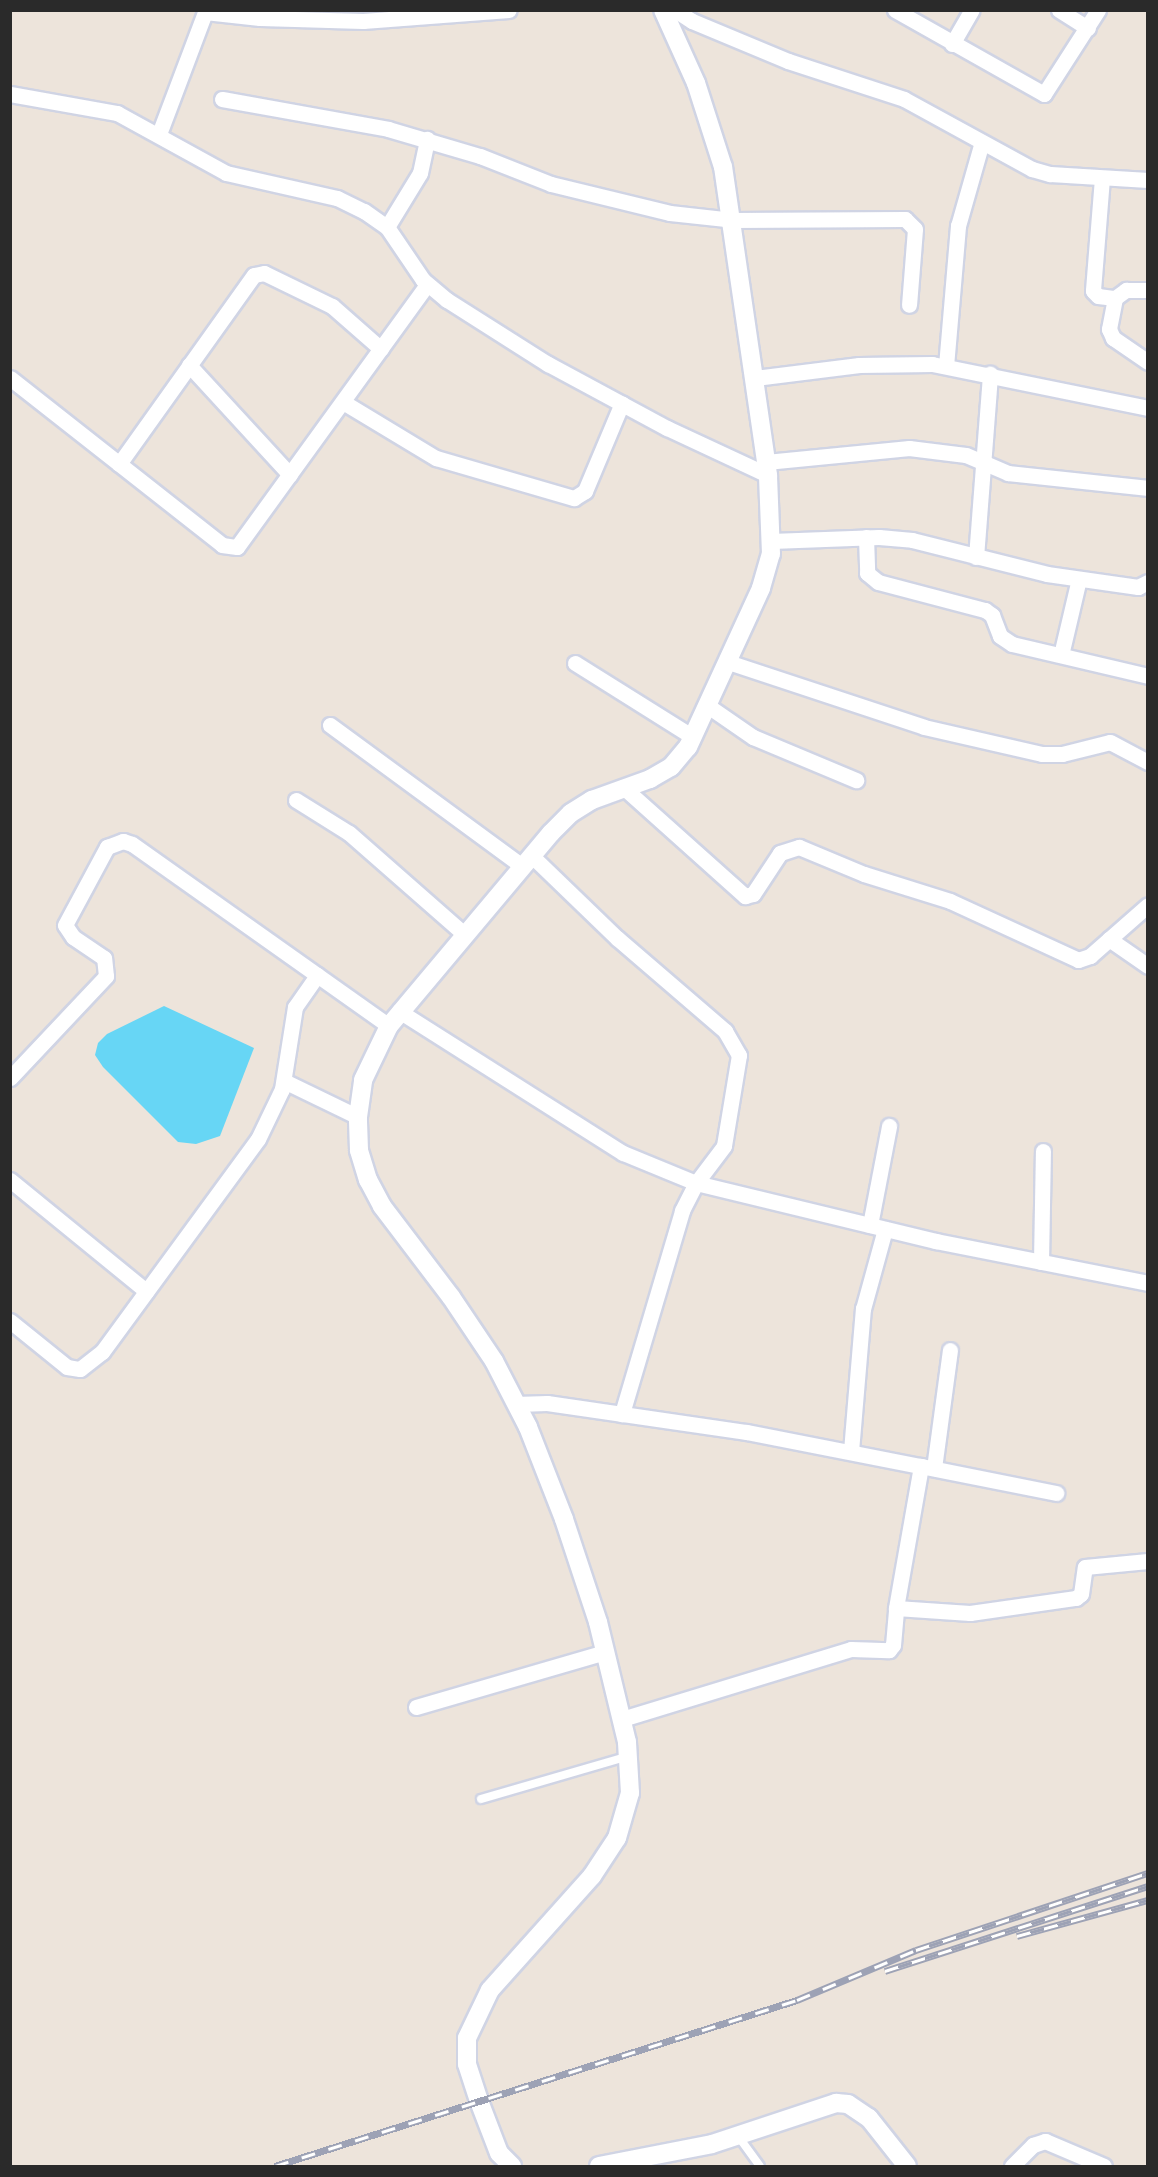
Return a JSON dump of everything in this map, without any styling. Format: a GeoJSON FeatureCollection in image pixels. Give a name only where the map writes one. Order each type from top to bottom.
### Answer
{"type":"FeatureCollection","features":[{"type":"Feature","properties":{"kind":"street"},"geometry":{"type":"LineString","coordinates":[[159,134],[202,13],[363,21],[509,10]]}},
{"type":"Feature","properties":{"kind":"street"},"geometry":{"type":"LineString","coordinates":[[512,2166],[499,2153],[479,2101],[467,2064],[467,2038],[490,1990],[592,1876],[617,1838],[630,1793],[628,1756],[622,1719],[605,1652],[564,1519],[516,1404],[494,1361],[451,1297],[382,1206],[362,1160],[357,1117],[363,1080],[394,1018],[527,861],[571,813],[671,766],[693,737],[761,588],[771,541],[767,468],[733,220],[706,110],[663,10]]}},
{"type":"Feature","properties":{"kind":"street"},"geometry":{"type":"LineString","coordinates":[[675,10],[692,21],[788,61],[904,99],[1032,169],[1102,178],[1148,180]]}},
{"type":"Feature","properties":{"kind":"street"},"geometry":{"type":"LineString","coordinates":[[895,10],[1044,94],[1098,10]]}},
{"type":"Feature","properties":{"kind":"street"},"geometry":{"type":"LineString","coordinates":[[952,44],[972,10]]}},
{"type":"Feature","properties":{"kind":"street"},"geometry":{"type":"LineString","coordinates":[[1059,10],[1088,28]]}},
{"type":"Feature","properties":{"kind":"street"},"geometry":{"type":"LineString","coordinates":[[10,94],[117,113],[159,134],[203,163],[226,173],[337,198],[387,226],[427,285],[548,363],[622,403],[767,468],[909,448],[966,455],[1008,473],[1148,488]]}},
{"type":"Feature","properties":{"kind":"street"},"geometry":{"type":"LineString","coordinates":[[222,99],[427,139],[610,201],[733,220],[900,219],[912,223],[909,305]]}},
{"type":"Feature","properties":{"kind":"street"},"geometry":{"type":"LineString","coordinates":[[387,226],[420,173],[427,139]]}},
{"type":"Feature","properties":{"kind":"street"},"geometry":{"type":"LineString","coordinates":[[946,366],[958,226],[982,142]]}},
{"type":"Feature","properties":{"kind":"street"},"geometry":{"type":"LineString","coordinates":[[1102,178],[1093,291],[1098,296],[1115,297],[1125,290],[1148,290]]}},
{"type":"Feature","properties":{"kind":"street"},"geometry":{"type":"LineString","coordinates":[[119,464],[249,279],[259,273],[343,313],[381,349]]}},
{"type":"Feature","properties":{"kind":"street"},"geometry":{"type":"LineString","coordinates":[[11,380],[230,548],[243,542],[427,285]]}},
{"type":"Feature","properties":{"kind":"street"},"geometry":{"type":"LineString","coordinates":[[1115,297],[1110,329],[1113,338],[1148,362]]}},
{"type":"Feature","properties":{"kind":"street"},"geometry":{"type":"LineString","coordinates":[[189,365],[291,475]]}},
{"type":"Feature","properties":{"kind":"street"},"geometry":{"type":"LineString","coordinates":[[755,378],[859,365],[946,366],[1148,408]]}},
{"type":"Feature","properties":{"kind":"street"},"geometry":{"type":"LineString","coordinates":[[976,557],[990,374]]}},
{"type":"Feature","properties":{"kind":"street"},"geometry":{"type":"LineString","coordinates":[[343,402],[436,458],[574,498],[585,491],[622,403]]}},
{"type":"Feature","properties":{"kind":"street"},"geometry":{"type":"LineString","coordinates":[[771,541],[866,537],[912,540],[976,557],[1079,579],[1138,587],[1148,582]]}},
{"type":"Feature","properties":{"kind":"street"},"geometry":{"type":"LineString","coordinates":[[866,537],[866,567],[871,578],[986,609],[1006,641],[1148,676]]}},
{"type":"Feature","properties":{"kind":"street"},"geometry":{"type":"LineString","coordinates":[[1061,656],[1079,579]]}},
{"type":"Feature","properties":{"kind":"street"},"geometry":{"type":"LineString","coordinates":[[728,662],[924,727],[1042,754],[1062,754],[1110,742],[1148,762]]}},
{"type":"Feature","properties":{"kind":"street"},"geometry":{"type":"LineString","coordinates":[[575,663],[693,737]]}},
{"type":"Feature","properties":{"kind":"street"},"geometry":{"type":"LineString","coordinates":[[708,706],[753,737],[856,780]]}},
{"type":"Feature","properties":{"kind":"street"},"geometry":{"type":"LineString","coordinates":[[330,725],[527,861],[736,1045],[739,1066],[727,1138],[717,1160],[696,1183],[682,1211],[622,1414]]}},
{"type":"Feature","properties":{"kind":"street"},"geometry":{"type":"LineString","coordinates":[[623,788],[745,897],[753,894],[780,853],[799,847],[864,874],[950,901],[1071,958],[1084,960],[1148,905]]}},
{"type":"Feature","properties":{"kind":"street"},"geometry":{"type":"LineString","coordinates":[[296,800],[349,833],[464,934]]}},
{"type":"Feature","properties":{"kind":"street"},"geometry":{"type":"LineString","coordinates":[[10,1078],[106,976],[104,958],[73,937],[65,925],[112,843],[132,844],[317,975],[623,1152],[696,1183],[878,1227],[1148,1283]]}},
{"type":"Feature","properties":{"kind":"street"},"geometry":{"type":"LineString","coordinates":[[1110,939],[1148,966]]}},
{"type":"Feature","properties":{"kind":"street"},"geometry":{"type":"LineString","coordinates":[[10,1322],[67,1367],[80,1369],[102,1352],[258,1139],[284,1081],[289,1023],[295,1007],[317,975]]}},
{"type":"Feature","properties":{"kind":"street"},"geometry":{"type":"LineString","coordinates":[[284,1081],[357,1117]]}},
{"type":"Feature","properties":{"kind":"street"},"geometry":{"type":"LineString","coordinates":[[851,1451],[863,1309],[878,1227],[889,1126]]}},
{"type":"Feature","properties":{"kind":"street"},"geometry":{"type":"LineString","coordinates":[[1041,1262],[1043,1151]]}},
{"type":"Feature","properties":{"kind":"street"},"geometry":{"type":"LineString","coordinates":[[10,1180],[146,1291]]}},
{"type":"Feature","properties":{"kind":"street"},"geometry":{"type":"LineString","coordinates":[[622,1719],[851,1649],[889,1650],[893,1645],[896,1608],[950,1350]]}},
{"type":"Feature","properties":{"kind":"street"},"geometry":{"type":"LineString","coordinates":[[516,1404],[547,1403],[851,1451],[1056,1493]]}},
{"type":"Feature","properties":{"kind":"street"},"geometry":{"type":"LineString","coordinates":[[896,1608],[970,1613],[1076,1598],[1081,1594],[1085,1567],[1148,1561]]}},
{"type":"Feature","properties":{"kind":"street"},"geometry":{"type":"LineString","coordinates":[[416,1707],[605,1652]]}},
{"type":"Feature","properties":{"kind":"street"},"geometry":{"type":"LineString","coordinates":[[599,2166],[656,2162],[824,2105],[848,2104],[869,2118],[908,2166]]}},
{"type":"Feature","properties":{"kind":"street"},"geometry":{"type":"LineString","coordinates":[[1012,2166],[1033,2145],[1046,2141],[1104,2166]]}},
{"type":"Feature","properties":{"kind":"lane"},"geometry":{"type":"LineString","coordinates":[[481,1799],[628,1756]]}},
{"type":"Feature","properties":{"kind":"lane"},"geometry":{"type":"LineString","coordinates":[[737,2135],[760,2166]]}},
{"type":"Feature","properties":{"kind":"water"},"geometry":{"type":"Polygon","coordinates":[[[164,1006],[254,1048],[220,1136],[196,1144],[178,1142],[103,1067],[95,1055],[98,1043],[107,1034],[164,1006]]]}},
{"type":"Feature","properties":{"kind":"railway"},"geometry":{"type":"LineString","coordinates":[[275,2166],[797,2000],[916,1950],[1148,1873]]}},
{"type":"Feature","properties":{"kind":"railway"},"geometry":{"type":"LineString","coordinates":[[885,1971],[1148,1886]]}},
{"type":"Feature","properties":{"kind":"railway"},"geometry":{"type":"LineString","coordinates":[[1017,1936],[1148,1900]]}}]}
